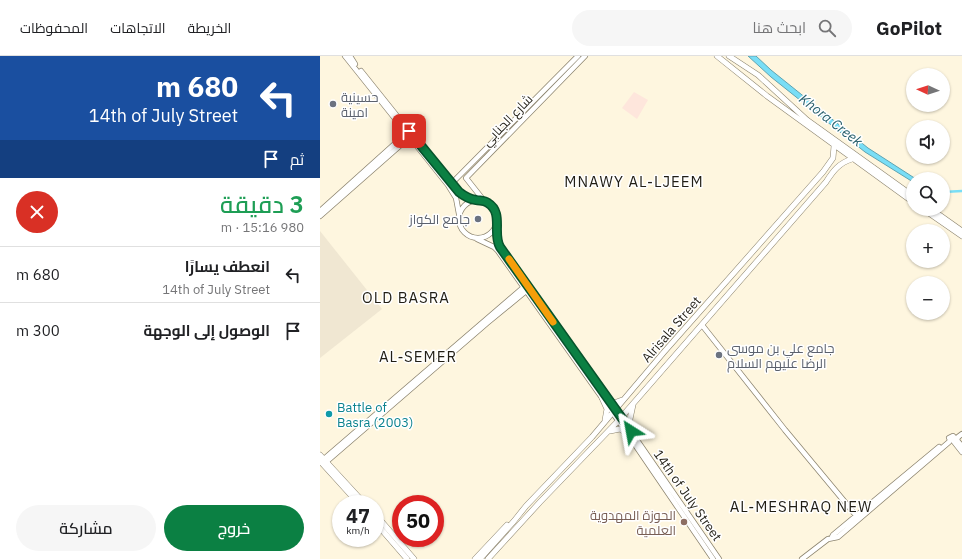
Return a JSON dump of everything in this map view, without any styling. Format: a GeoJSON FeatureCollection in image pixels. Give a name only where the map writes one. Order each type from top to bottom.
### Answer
{"type":"FeatureCollection","features":[{"type":"Feature","properties":{"kind":"main road"},"geometry":{"type":"LineString","coordinates":[[345,56],[397,120],[409,134],[451,184],[463,195],[485,202],[493,207],[496,213],[497,224],[491,234],[477,239],[470,237],[462,231],[459,222],[458,206],[453,193],[415,144],[409,134],[350,56]]}},
{"type":"Feature","properties":{"kind":"main road","name":"شارع الجنابي"},"geometry":{"type":"LineString","coordinates":[[451,184],[578,56]]}},
{"type":"Feature","properties":{"kind":"main road","name":"شارع الجنابي"},"geometry":{"type":"LineString","coordinates":[[485,202],[466,178],[585,56]]}},
{"type":"Feature","properties":{"kind":"main road"},"geometry":{"type":"LineString","coordinates":[[717,56],[763,93],[834,146],[906,197]]}},
{"type":"Feature","properties":{"kind":"main road"},"geometry":{"type":"LineString","coordinates":[[729,56],[750,70],[807,120],[906,191]]}},
{"type":"Feature","properties":{"kind":"main road"},"geometry":{"type":"LineString","coordinates":[[745,79],[751,81],[755,79],[750,70]]}},
{"type":"Feature","properties":{"kind":"main road"},"geometry":{"type":"LineString","coordinates":[[763,93],[764,87],[767,86],[773,89]]}},
{"type":"Feature","properties":{"kind":"main road"},"geometry":{"type":"LineString","coordinates":[[397,120],[400,132],[399,143]]}},
{"type":"Feature","properties":{"kind":"main road"},"geometry":{"type":"LineString","coordinates":[[320,216],[409,134]]}},
{"type":"Feature","properties":{"kind":"main road"},"geometry":{"type":"LineString","coordinates":[[320,210],[399,143],[405,142],[415,144]]}},
{"type":"Feature","properties":{"kind":"main road","name":"Alrisala Street"},"geometry":{"type":"LineString","coordinates":[[480,559],[526,506],[601,426],[823,172],[833,158],[834,146]]}},
{"type":"Feature","properties":{"kind":"main road","name":"Alrisala Street"},"geometry":{"type":"LineString","coordinates":[[532,510],[619,419],[840,164],[852,159]]}},
{"type":"Feature","properties":{"kind":"main road"},"geometry":{"type":"LineString","coordinates":[[823,172],[827,172],[829,177]]}},
{"type":"Feature","properties":{"kind":"main road"},"geometry":{"type":"LineString","coordinates":[[459,214],[467,203],[475,200]]}},
{"type":"Feature","properties":{"kind":"main road"},"geometry":{"type":"LineString","coordinates":[[933,216],[962,236]]}},
{"type":"Feature","properties":{"kind":"main road"},"geometry":{"type":"LineString","coordinates":[[941,216],[962,231]]}},
{"type":"Feature","properties":{"kind":"main road","name":"14th of July Street"},"geometry":{"type":"LineString","coordinates":[[497,224],[496,240],[500,247],[609,399],[619,419],[719,559]]}},
{"type":"Feature","properties":{"kind":"main road","name":"14th of July Street"},"geometry":{"type":"LineString","coordinates":[[477,239],[494,247],[498,251],[602,398],[614,411]]}},
{"type":"Feature","properties":{"kind":"main road"},"geometry":{"type":"LineString","coordinates":[[723,285],[724,291],[728,294]]}},
{"type":"Feature","properties":{"kind":"main road"},"geometry":{"type":"LineString","coordinates":[[323,460],[487,323],[525,289]]}},
{"type":"Feature","properties":{"kind":"main road"},"geometry":{"type":"LineString","coordinates":[[712,299],[717,295],[720,296],[721,300],[719,305]]}},
{"type":"Feature","properties":{"kind":"main road"},"geometry":{"type":"LineString","coordinates":[[702,325],[857,517]]}},
{"type":"Feature","properties":{"kind":"main road"},"geometry":{"type":"LineString","coordinates":[[609,399],[616,403],[626,397]]}},
{"type":"Feature","properties":{"kind":"main road"},"geometry":{"type":"LineString","coordinates":[[601,426],[608,412],[602,398]]}},
{"type":"Feature","properties":{"kind":"main road"},"geometry":{"type":"LineString","coordinates":[[607,432],[618,429],[629,432],[630,415],[634,402]]}},
{"type":"Feature","properties":{"kind":"main road","name":"14th of July Street"},"geometry":{"type":"LineString","coordinates":[[629,432],[713,559]]}},
{"type":"Feature","properties":{"kind":"main road"},"geometry":{"type":"LineString","coordinates":[[962,434],[959,436],[958,441],[962,452]]}},
{"type":"Feature","properties":{"kind":"main road"},"geometry":{"type":"LineString","coordinates":[[802,559],[828,539],[832,538],[834,534],[857,517],[952,437],[962,446]]}},
{"type":"Feature","properties":{"kind":"main road"},"geometry":{"type":"LineString","coordinates":[[323,460],[352,495]]}},
{"type":"Feature","properties":{"kind":"main road"},"geometry":{"type":"LineString","coordinates":[[323,460],[356,495]]}},
{"type":"Feature","properties":{"kind":"main road"},"geometry":{"type":"LineString","coordinates":[[475,559],[526,506]]}},
{"type":"Feature","properties":{"kind":"main road"},"geometry":{"type":"LineString","coordinates":[[483,559],[532,510]]}},
{"type":"Feature","properties":{"kind":"main road"},"geometry":{"type":"LineString","coordinates":[[488,559],[532,510]]}},
{"type":"Feature","properties":{"kind":"main road"},"geometry":{"type":"LineString","coordinates":[[384,524],[414,559]]}},
{"type":"Feature","properties":{"kind":"main road"},"geometry":{"type":"LineString","coordinates":[[384,532],[407,559]]}},
{"type":"Feature","properties":{"kind":"shaded area"},"geometry":{"type":"Polygon","coordinates":[[[634,92],[648,100],[637,119],[622,108],[634,92]]]}},
{"type":"Feature","properties":{"kind":"shaded area"},"geometry":{"type":"Polygon","coordinates":[[[320,231],[382,309],[320,358],[320,231]]]}},
{"type":"Feature","properties":{"kind":"water","name":"Khora Creek"},"geometry":{"type":"Polygon","coordinates":[[[748,56],[756,56],[771,70],[868,148],[906,173],[906,178],[865,152],[771,77],[748,56]]]}},
{"type":"Feature","properties":{"kind":"waterway","name":"Khora Creek"},"geometry":{"type":"LineString","coordinates":[[950,192],[962,191]]}},
{"type":"Feature","properties":{"kind":"slow traffic"},"geometry":{"type":"LineString","coordinates":[[509,259],[553,322]]}},
{"type":"Feature","properties":{"kind":"place","name":"حسينية امينة"},"geometry":{"type":"Point","coordinates":[333,104]}},
{"type":"Feature","properties":{"kind":"place","name":"جامع الكواز"},"geometry":{"type":"Point","coordinates":[478,219]}},
{"type":"Feature","properties":{"kind":"place","name":"جامع علي بن موسى الرضا عليهم السلام"},"geometry":{"type":"Point","coordinates":[719,355]}},
{"type":"Feature","properties":{"kind":"place","name":"Battle of Basra (2003)"},"geometry":{"type":"Point","coordinates":[329,414]}},
{"type":"Feature","properties":{"kind":"place","name":"الحوزة المهدوية العلمية"},"geometry":{"type":"Point","coordinates":[684,522]}},
{"type":"Feature","properties":{"kind":"district","name":"MNAWY AL-LJEEM"},"geometry":{"type":"Point","coordinates":[634,182]}},
{"type":"Feature","properties":{"kind":"district","name":"OLD BASRA"},"geometry":{"type":"Point","coordinates":[406,298]}},
{"type":"Feature","properties":{"kind":"district","name":"AL-SEMER"},"geometry":{"type":"Point","coordinates":[418,357]}},
{"type":"Feature","properties":{"kind":"district","name":"AL-MESHRAQ NEW"},"geometry":{"type":"Point","coordinates":[801,507]}},
{"type":"Feature","properties":{"kind":"route"},"geometry":{"type":"LineString","coordinates":[[409,131],[459,192],[468,198],[482,200],[493,207],[497,217],[496,240],[500,247],[631,431]]}}]}
